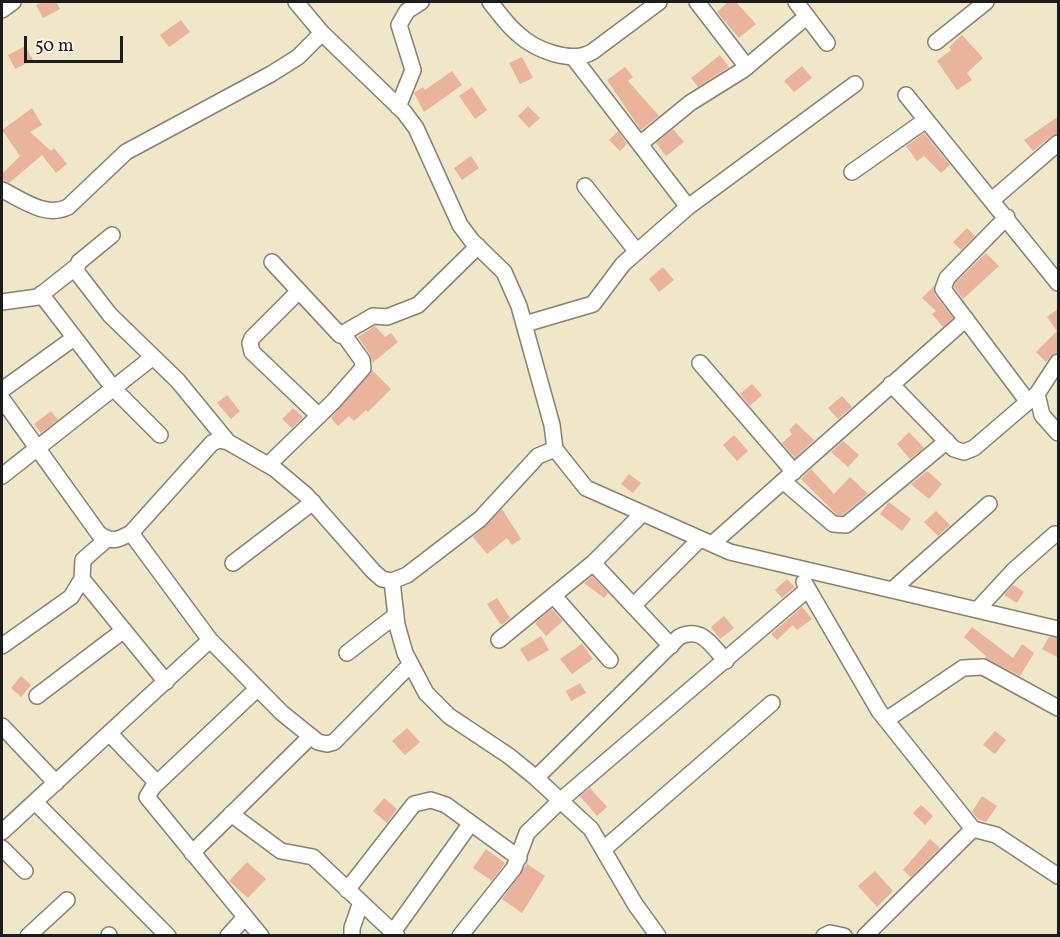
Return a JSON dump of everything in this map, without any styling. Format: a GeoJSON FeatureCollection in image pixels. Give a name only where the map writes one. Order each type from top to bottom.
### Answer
{"type":"FeatureCollection","features":[{"type":"Feature","properties":{"kind":"street"},"geometry":{"type":"LineString","coordinates":[[2,10],[14,2]]}},
{"type":"Feature","properties":{"kind":"street"},"geometry":{"type":"LineString","coordinates":[[296,2],[322,33],[398,107],[416,128],[460,225],[504,272],[525,324],[552,425],[555,449],[586,488],[730,552],[1059,629]]}},
{"type":"Feature","properties":{"kind":"street"},"geometry":{"type":"LineString","coordinates":[[398,107],[412,70],[399,25],[407,11],[421,2]]}},
{"type":"Feature","properties":{"kind":"street"},"geometry":{"type":"LineString","coordinates":[[490,2],[509,26],[528,42],[557,54],[573,57],[585,56],[592,52],[659,2]]}},
{"type":"Feature","properties":{"kind":"street"},"geometry":{"type":"LineString","coordinates":[[697,2],[747,67]]}},
{"type":"Feature","properties":{"kind":"street"},"geometry":{"type":"LineString","coordinates":[[796,2],[827,43]]}},
{"type":"Feature","properties":{"kind":"street"},"geometry":{"type":"LineString","coordinates":[[936,42],[986,2]]}},
{"type":"Feature","properties":{"kind":"street"},"geometry":{"type":"LineString","coordinates":[[639,144],[690,103],[747,67],[806,17]]}},
{"type":"Feature","properties":{"kind":"street"},"geometry":{"type":"LineString","coordinates":[[2,190],[45,211],[57,212],[68,207],[126,152],[271,74],[298,57],[322,33]]}},
{"type":"Feature","properties":{"kind":"street"},"geometry":{"type":"LineString","coordinates":[[573,57],[688,207]]}},
{"type":"Feature","properties":{"kind":"street"},"geometry":{"type":"LineString","coordinates":[[525,324],[593,304],[609,279],[688,207],[855,84]]}},
{"type":"Feature","properties":{"kind":"street"},"geometry":{"type":"LineString","coordinates":[[906,95],[1059,283]]}},
{"type":"Feature","properties":{"kind":"street"},"geometry":{"type":"LineString","coordinates":[[852,172],[926,120]]}},
{"type":"Feature","properties":{"kind":"street"},"geometry":{"type":"LineString","coordinates":[[992,200],[1059,143]]}},
{"type":"Feature","properties":{"kind":"street"},"geometry":{"type":"LineString","coordinates":[[585,186],[637,252]]}},
{"type":"Feature","properties":{"kind":"street"},"geometry":{"type":"LineString","coordinates":[[1006,218],[943,285],[966,319],[1059,434]]}},
{"type":"Feature","properties":{"kind":"street"},"geometry":{"type":"LineString","coordinates":[[2,302],[33,299],[76,267],[111,235]]}},
{"type":"Feature","properties":{"kind":"street"},"geometry":{"type":"LineString","coordinates":[[272,262],[337,334],[344,335],[373,316],[387,316],[418,305],[478,246]]}},
{"type":"Feature","properties":{"kind":"street"},"geometry":{"type":"LineString","coordinates":[[76,267],[110,315],[178,381],[228,442]]}},
{"type":"Feature","properties":{"kind":"street"},"geometry":{"type":"LineString","coordinates":[[298,292],[252,338],[250,346],[252,352],[319,416]]}},
{"type":"Feature","properties":{"kind":"street"},"geometry":{"type":"LineString","coordinates":[[41,294],[114,389],[160,435]]}},
{"type":"Feature","properties":{"kind":"street"},"geometry":{"type":"LineString","coordinates":[[633,606],[706,542],[789,477],[966,319]]}},
{"type":"Feature","properties":{"kind":"street"},"geometry":{"type":"LineString","coordinates":[[268,465],[319,416],[363,368],[362,360],[344,335]]}},
{"type":"Feature","properties":{"kind":"street"},"geometry":{"type":"LineString","coordinates":[[2,390],[74,338]]}},
{"type":"Feature","properties":{"kind":"street"},"geometry":{"type":"LineString","coordinates":[[2,476],[38,450],[153,357]]}},
{"type":"Feature","properties":{"kind":"street"},"geometry":{"type":"LineString","coordinates":[[891,384],[954,448],[964,452],[974,448],[1032,398],[1059,362]]}},
{"type":"Feature","properties":{"kind":"street"},"geometry":{"type":"LineString","coordinates":[[700,363],[789,477],[833,524],[846,525],[947,441]]}},
{"type":"Feature","properties":{"kind":"street"},"geometry":{"type":"LineString","coordinates":[[2,399],[99,534],[107,539],[115,541],[131,533],[212,443],[219,440],[228,442],[268,465],[313,502],[373,571],[382,579],[392,581],[406,575],[469,529],[538,456],[555,449]]}},
{"type":"Feature","properties":{"kind":"street"},"geometry":{"type":"LineString","coordinates":[[233,563],[313,502]]}},
{"type":"Feature","properties":{"kind":"street"},"geometry":{"type":"LineString","coordinates":[[892,590],[989,504]]}},
{"type":"Feature","properties":{"kind":"street"},"geometry":{"type":"LineString","coordinates":[[499,640],[593,563],[642,514]]}},
{"type":"Feature","properties":{"kind":"street"},"geometry":{"type":"LineString","coordinates":[[131,533],[210,640],[258,689],[311,736],[327,744],[334,742],[411,664]]}},
{"type":"Feature","properties":{"kind":"street"},"geometry":{"type":"LineString","coordinates":[[977,610],[1013,571],[1055,534]]}},
{"type":"Feature","properties":{"kind":"street"},"geometry":{"type":"LineString","coordinates":[[2,644],[71,597],[82,579],[83,560],[107,539]]}},
{"type":"Feature","properties":{"kind":"street"},"geometry":{"type":"LineString","coordinates":[[593,563],[671,646]]}},
{"type":"Feature","properties":{"kind":"street"},"geometry":{"type":"LineString","coordinates":[[795,567],[886,720],[973,829],[996,835],[1059,876]]}},
{"type":"Feature","properties":{"kind":"street"},"geometry":{"type":"LineString","coordinates":[[82,579],[166,682]]}},
{"type":"Feature","properties":{"kind":"street"},"geometry":{"type":"LineString","coordinates":[[392,581],[396,615],[405,653],[426,693],[444,712],[509,756],[536,778],[591,829],[605,848],[635,904],[658,936]]}},
{"type":"Feature","properties":{"kind":"street"},"geometry":{"type":"LineString","coordinates":[[460,936],[519,858],[527,833],[561,800],[808,589]]}},
{"type":"Feature","properties":{"kind":"street"},"geometry":{"type":"LineString","coordinates":[[554,596],[610,660]]}},
{"type":"Feature","properties":{"kind":"street"},"geometry":{"type":"LineString","coordinates":[[347,653],[396,615]]}},
{"type":"Feature","properties":{"kind":"street"},"geometry":{"type":"LineString","coordinates":[[38,696],[124,630]]}},
{"type":"Feature","properties":{"kind":"street"},"geometry":{"type":"LineString","coordinates":[[536,778],[679,637],[690,632],[698,632],[726,661]]}},
{"type":"Feature","properties":{"kind":"street"},"geometry":{"type":"LineString","coordinates":[[2,832],[210,640]]}},
{"type":"Feature","properties":{"kind":"street"},"geometry":{"type":"LineString","coordinates":[[886,720],[963,668],[975,666],[983,667],[1059,708]]}},
{"type":"Feature","properties":{"kind":"street"},"geometry":{"type":"LineString","coordinates":[[258,689],[157,783],[148,794],[148,801],[261,936]]}},
{"type":"Feature","properties":{"kind":"street"},"geometry":{"type":"LineString","coordinates":[[605,848],[772,703]]}},
{"type":"Feature","properties":{"kind":"street"},"geometry":{"type":"LineString","coordinates":[[2,726],[56,783]]}},
{"type":"Feature","properties":{"kind":"street"},"geometry":{"type":"LineString","coordinates":[[110,734],[157,783]]}},
{"type":"Feature","properties":{"kind":"street"},"geometry":{"type":"LineString","coordinates":[[192,853],[311,736]]}},
{"type":"Feature","properties":{"kind":"street"},"geometry":{"type":"LineString","coordinates":[[347,890],[414,804],[422,800],[439,802],[519,858]]}},
{"type":"Feature","properties":{"kind":"street"},"geometry":{"type":"LineString","coordinates":[[35,802],[168,936]]}},
{"type":"Feature","properties":{"kind":"street"},"geometry":{"type":"LineString","coordinates":[[231,814],[281,851],[314,857],[395,934],[471,823]]}},
{"type":"Feature","properties":{"kind":"street"},"geometry":{"type":"LineString","coordinates":[[865,936],[973,829]]}},
{"type":"Feature","properties":{"kind":"street"},"geometry":{"type":"LineString","coordinates":[[2,848],[25,871]]}},
{"type":"Feature","properties":{"kind":"street"},"geometry":{"type":"LineString","coordinates":[[28,936],[68,900]]}},
{"type":"Feature","properties":{"kind":"street"},"geometry":{"type":"LineString","coordinates":[[352,936],[352,928],[360,902]]}},
{"type":"Feature","properties":{"kind":"street"},"geometry":{"type":"LineString","coordinates":[[228,936],[245,917]]}},
{"type":"Feature","properties":{"kind":"street"},"geometry":{"type":"LineString","coordinates":[[824,936],[830,933],[844,936]]}},
{"type":"Feature","properties":{"kind":"building"},"geometry":{"type":"Polygon","coordinates":[[[43,2],[56,2],[60,9],[43,18],[36,5],[43,2]]]}},
{"type":"Feature","properties":{"kind":"building"},"geometry":{"type":"Polygon","coordinates":[[[728,2],[736,2],[756,24],[739,38],[717,12],[728,2]]]}},
{"type":"Feature","properties":{"kind":"building"},"geometry":{"type":"Polygon","coordinates":[[[181,20],[190,32],[169,47],[160,35],[181,20]]]}},
{"type":"Feature","properties":{"kind":"building"},"geometry":{"type":"Polygon","coordinates":[[[962,35],[983,58],[967,73],[972,80],[957,90],[937,61],[951,50],[949,47],[962,35]]]}},
{"type":"Feature","properties":{"kind":"building"},"geometry":{"type":"Polygon","coordinates":[[[25,46],[33,60],[15,69],[8,55],[25,46]]]}},
{"type":"Feature","properties":{"kind":"building"},"geometry":{"type":"Polygon","coordinates":[[[720,55],[729,67],[698,87],[691,78],[720,55]]]}},
{"type":"Feature","properties":{"kind":"building"},"geometry":{"type":"Polygon","coordinates":[[[522,57],[533,78],[520,84],[509,63],[522,57]]]}},
{"type":"Feature","properties":{"kind":"building"},"geometry":{"type":"Polygon","coordinates":[[[802,66],[812,78],[794,92],[784,81],[802,66]]]}},
{"type":"Feature","properties":{"kind":"building"},"geometry":{"type":"Polygon","coordinates":[[[625,67],[633,77],[628,81],[659,116],[641,130],[607,80],[625,67]]]}},
{"type":"Feature","properties":{"kind":"building"},"geometry":{"type":"Polygon","coordinates":[[[452,71],[462,85],[424,112],[414,93],[423,87],[425,90],[452,71]]]}},
{"type":"Feature","properties":{"kind":"building"},"geometry":{"type":"Polygon","coordinates":[[[472,87],[487,110],[475,119],[459,96],[472,87]]]}},
{"type":"Feature","properties":{"kind":"building"},"geometry":{"type":"Polygon","coordinates":[[[528,106],[540,118],[529,128],[518,116],[528,106]]]}},
{"type":"Feature","properties":{"kind":"building"},"geometry":{"type":"Polygon","coordinates":[[[32,108],[42,125],[30,132],[51,151],[54,148],[67,164],[56,173],[42,155],[9,183],[3,180],[2,174],[20,156],[2,130],[32,108]]]}},
{"type":"Feature","properties":{"kind":"building"},"geometry":{"type":"Polygon","coordinates":[[[1059,116],[1059,134],[1052,136],[1033,151],[1024,140],[1059,116]]]}},
{"type":"Feature","properties":{"kind":"building"},"geometry":{"type":"Polygon","coordinates":[[[673,129],[684,142],[666,156],[656,143],[673,129]]]}},
{"type":"Feature","properties":{"kind":"building"},"geometry":{"type":"Polygon","coordinates":[[[618,131],[627,144],[620,151],[609,140],[618,131]]]}},
{"type":"Feature","properties":{"kind":"building"},"geometry":{"type":"Polygon","coordinates":[[[924,133],[950,165],[941,173],[924,156],[917,161],[906,146],[924,133]]]}},
{"type":"Feature","properties":{"kind":"building"},"geometry":{"type":"Polygon","coordinates":[[[471,156],[479,168],[462,180],[454,168],[471,156]]]}},
{"type":"Feature","properties":{"kind":"building"},"geometry":{"type":"Polygon","coordinates":[[[967,228],[975,236],[961,250],[953,242],[967,228]]]}},
{"type":"Feature","properties":{"kind":"building"},"geometry":{"type":"Polygon","coordinates":[[[986,253],[999,266],[963,299],[954,287],[955,283],[986,253]]]}},
{"type":"Feature","properties":{"kind":"building"},"geometry":{"type":"Polygon","coordinates":[[[663,267],[674,280],[659,292],[649,279],[663,267]]]}},
{"type":"Feature","properties":{"kind":"building"},"geometry":{"type":"Polygon","coordinates":[[[934,286],[935,295],[953,318],[943,327],[932,314],[936,311],[922,298],[934,286]]]}},
{"type":"Feature","properties":{"kind":"building"},"geometry":{"type":"Polygon","coordinates":[[[1059,308],[1059,352],[1053,354],[1046,362],[1036,352],[1057,331],[1047,317],[1059,308]]]}},
{"type":"Feature","properties":{"kind":"building"},"geometry":{"type":"Polygon","coordinates":[[[375,326],[385,337],[391,333],[398,342],[372,363],[370,354],[358,337],[375,326]]]}},
{"type":"Feature","properties":{"kind":"building"},"geometry":{"type":"Polygon","coordinates":[[[372,370],[391,389],[368,412],[366,410],[354,421],[349,416],[338,426],[331,418],[372,370]]]}},
{"type":"Feature","properties":{"kind":"building"},"geometry":{"type":"Polygon","coordinates":[[[752,384],[762,395],[750,406],[740,394],[752,384]]]}},
{"type":"Feature","properties":{"kind":"building"},"geometry":{"type":"Polygon","coordinates":[[[227,395],[240,411],[231,419],[217,403],[227,395]]]}},
{"type":"Feature","properties":{"kind":"building"},"geometry":{"type":"Polygon","coordinates":[[[842,396],[852,407],[838,419],[828,408],[842,396]]]}},
{"type":"Feature","properties":{"kind":"building"},"geometry":{"type":"Polygon","coordinates":[[[293,408],[303,417],[292,428],[282,419],[293,408]]]}},
{"type":"Feature","properties":{"kind":"building"},"geometry":{"type":"Polygon","coordinates":[[[51,411],[58,420],[41,433],[34,424],[51,411]]]}},
{"type":"Feature","properties":{"kind":"building"},"geometry":{"type":"Polygon","coordinates":[[[796,423],[814,440],[795,458],[782,443],[792,434],[789,430],[796,423]]]}},
{"type":"Feature","properties":{"kind":"building"},"geometry":{"type":"Polygon","coordinates":[[[909,432],[924,448],[910,459],[897,444],[909,432]]]}},
{"type":"Feature","properties":{"kind":"building"},"geometry":{"type":"Polygon","coordinates":[[[734,435],[748,451],[737,461],[723,445],[734,435]]]}},
{"type":"Feature","properties":{"kind":"building"},"geometry":{"type":"Polygon","coordinates":[[[843,441],[859,455],[848,467],[831,452],[843,441]]]}},
{"type":"Feature","properties":{"kind":"building"},"geometry":{"type":"Polygon","coordinates":[[[811,469],[834,494],[850,477],[868,494],[843,515],[837,515],[801,479],[811,469]]]}},
{"type":"Feature","properties":{"kind":"building"},"geometry":{"type":"Polygon","coordinates":[[[927,471],[942,484],[929,499],[911,484],[927,471]]]}},
{"type":"Feature","properties":{"kind":"building"},"geometry":{"type":"Polygon","coordinates":[[[629,474],[641,483],[633,493],[621,484],[629,474]]]}},
{"type":"Feature","properties":{"kind":"building"},"geometry":{"type":"Polygon","coordinates":[[[889,502],[911,519],[902,531],[880,514],[889,502]]]}},
{"type":"Feature","properties":{"kind":"building"},"geometry":{"type":"Polygon","coordinates":[[[502,509],[521,539],[512,545],[507,538],[487,554],[473,537],[502,509]]]}},
{"type":"Feature","properties":{"kind":"building"},"geometry":{"type":"Polygon","coordinates":[[[936,511],[950,525],[938,536],[924,522],[936,511]]]}},
{"type":"Feature","properties":{"kind":"building"},"geometry":{"type":"Polygon","coordinates":[[[592,576],[608,593],[604,598],[584,583],[592,576]]]}},
{"type":"Feature","properties":{"kind":"building"},"geometry":{"type":"Polygon","coordinates":[[[787,579],[795,587],[782,598],[775,590],[787,579]]]}},
{"type":"Feature","properties":{"kind":"building"},"geometry":{"type":"Polygon","coordinates":[[[1013,585],[1024,592],[1017,603],[1004,595],[1013,585]]]}},
{"type":"Feature","properties":{"kind":"building"},"geometry":{"type":"Polygon","coordinates":[[[497,598],[510,618],[501,625],[487,604],[497,598]]]}},
{"type":"Feature","properties":{"kind":"building"},"geometry":{"type":"Polygon","coordinates":[[[802,607],[812,619],[797,630],[793,625],[777,640],[771,634],[802,607]]]}},
{"type":"Feature","properties":{"kind":"building"},"geometry":{"type":"Polygon","coordinates":[[[552,609],[563,621],[546,636],[535,623],[552,609]]]}},
{"type":"Feature","properties":{"kind":"building"},"geometry":{"type":"Polygon","coordinates":[[[724,616],[734,628],[720,639],[711,627],[724,616]]]}},
{"type":"Feature","properties":{"kind":"building"},"geometry":{"type":"Polygon","coordinates":[[[972,627],[1013,658],[1022,644],[1034,653],[1020,676],[985,658],[986,656],[964,637],[972,627]]]}},
{"type":"Feature","properties":{"kind":"building"},"geometry":{"type":"Polygon","coordinates":[[[541,636],[549,650],[528,662],[520,649],[541,636]]]}},
{"type":"Feature","properties":{"kind":"building"},"geometry":{"type":"Polygon","coordinates":[[[1049,637],[1059,638],[1059,658],[1042,649],[1049,637]]]}},
{"type":"Feature","properties":{"kind":"building"},"geometry":{"type":"Polygon","coordinates":[[[582,644],[593,659],[572,674],[560,659],[582,644]]]}},
{"type":"Feature","properties":{"kind":"building"},"geometry":{"type":"Polygon","coordinates":[[[21,676],[31,685],[21,697],[11,688],[21,676]]]}},
{"type":"Feature","properties":{"kind":"building"},"geometry":{"type":"Polygon","coordinates":[[[580,683],[586,693],[571,701],[566,691],[580,683]]]}},
{"type":"Feature","properties":{"kind":"building"},"geometry":{"type":"Polygon","coordinates":[[[407,728],[420,742],[405,755],[392,741],[407,728]]]}},
{"type":"Feature","properties":{"kind":"building"},"geometry":{"type":"Polygon","coordinates":[[[995,731],[1006,740],[995,754],[983,745],[995,731]]]}},
{"type":"Feature","properties":{"kind":"building"},"geometry":{"type":"Polygon","coordinates":[[[590,788],[607,807],[597,816],[580,796],[590,788]]]}},
{"type":"Feature","properties":{"kind":"building"},"geometry":{"type":"Polygon","coordinates":[[[982,796],[997,806],[986,822],[978,819],[972,812],[982,796]]]}},
{"type":"Feature","properties":{"kind":"building"},"geometry":{"type":"Polygon","coordinates":[[[384,798],[397,809],[387,823],[373,811],[384,798]]]}},
{"type":"Feature","properties":{"kind":"building"},"geometry":{"type":"Polygon","coordinates":[[[921,805],[933,816],[925,825],[913,813],[921,805]]]}},
{"type":"Feature","properties":{"kind":"building"},"geometry":{"type":"Polygon","coordinates":[[[930,839],[940,848],[911,877],[903,870],[930,839]]]}},
{"type":"Feature","properties":{"kind":"building"},"geometry":{"type":"Polygon","coordinates":[[[486,849],[505,863],[492,881],[473,868],[486,849]]]}},
{"type":"Feature","properties":{"kind":"building"},"geometry":{"type":"Polygon","coordinates":[[[247,862],[266,879],[248,898],[229,881],[247,862]]]}},
{"type":"Feature","properties":{"kind":"building"},"geometry":{"type":"Polygon","coordinates":[[[527,864],[545,876],[522,913],[502,899],[527,864]]]}},
{"type":"Feature","properties":{"kind":"building"},"geometry":{"type":"Polygon","coordinates":[[[875,871],[893,891],[877,907],[858,886],[875,871]]]}}]}
